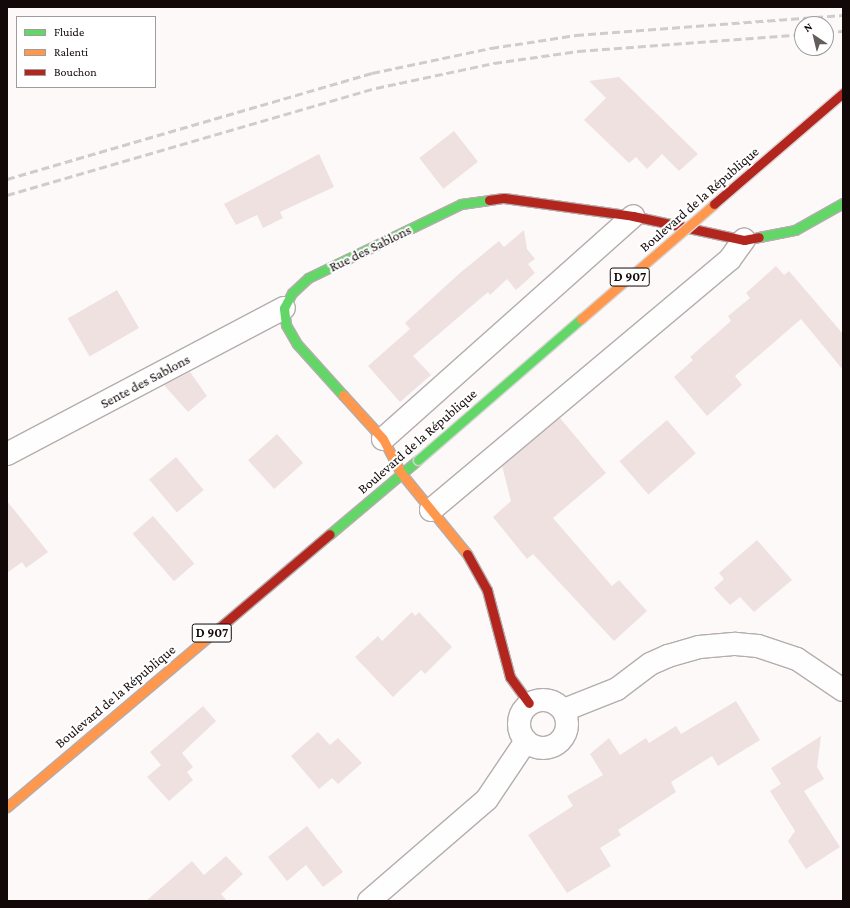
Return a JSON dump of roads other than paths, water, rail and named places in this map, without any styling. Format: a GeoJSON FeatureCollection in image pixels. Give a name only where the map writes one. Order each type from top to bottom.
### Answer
{"type":"FeatureCollection","features":[{"type":"Feature","properties":{"kind":"main road","name":"Boulevard de la République"},"geometry":{"type":"LineString","coordinates":[[7,807],[418,460],[843,93]]}},
{"type":"Feature","properties":{"kind":"main road","name":"Rue des Sablons"},"geometry":{"type":"LineString","coordinates":[[284,308],[292,293],[308,278],[461,204],[504,198],[633,216],[744,240]]}},
{"type":"Feature","properties":{"kind":"main road"},"geometry":{"type":"LineString","coordinates":[[744,240],[796,230],[843,203]]}},
{"type":"Feature","properties":{"kind":"main road"},"geometry":{"type":"LineString","coordinates":[[284,308],[286,325],[297,344],[383,439],[402,473],[474,563],[487,590],[510,677],[530,703]]}},
{"type":"Feature","properties":{"kind":"street"},"geometry":{"type":"LineString","coordinates":[[383,439],[633,216]]}},
{"type":"Feature","properties":{"kind":"street"},"geometry":{"type":"LineString","coordinates":[[431,510],[730,259],[744,240]]}},
{"type":"Feature","properties":{"kind":"street","name":"Sente des Sablons"},"geometry":{"type":"LineString","coordinates":[[7,454],[284,308]]}},
{"type":"Feature","properties":{"kind":"street"},"geometry":{"type":"LineString","coordinates":[[564,710],[617,688],[650,664],[668,656],[699,647],[736,644],[758,646],[797,659],[843,690]]}},
{"type":"Feature","properties":{"kind":"street"},"geometry":{"type":"LineString","coordinates":[[544,699],[559,704],[564,710],[568,725],[562,740],[556,745],[540,748],[526,741],[518,721],[530,703],[544,699]]}},
{"type":"Feature","properties":{"kind":"street"},"geometry":{"type":"LineString","coordinates":[[369,901],[487,799],[526,741]]}},
{"type":"Feature","properties":{"kind":"railway"},"geometry":{"type":"LineString","coordinates":[[7,179],[372,73],[491,48],[576,35],[843,15]]}},
{"type":"Feature","properties":{"kind":"railway"},"geometry":{"type":"LineString","coordinates":[[834,32],[843,31]]}},
{"type":"Feature","properties":{"kind":"railway"},"geometry":{"type":"LineString","coordinates":[[7,195],[376,88],[494,63],[578,51],[794,35]]}}]}
